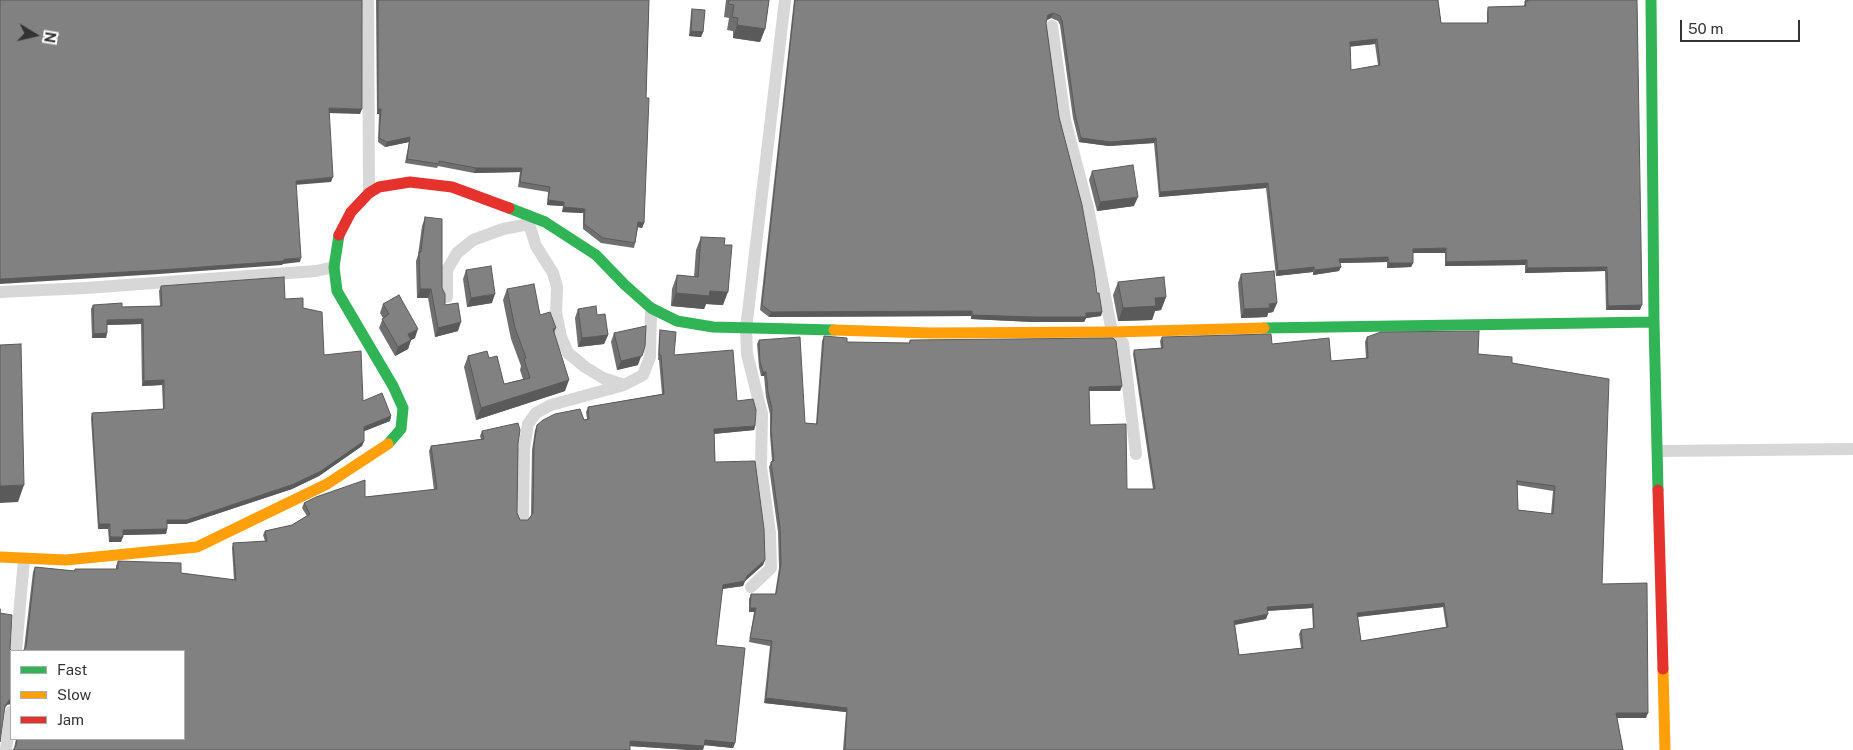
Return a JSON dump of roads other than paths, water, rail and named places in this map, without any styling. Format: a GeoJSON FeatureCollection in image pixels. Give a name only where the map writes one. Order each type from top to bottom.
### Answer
{"type":"FeatureCollection","features":[{"type":"Feature","properties":{"kind":"street"},"geometry":{"type":"LineString","coordinates":[[368,0],[369,193]]}},
{"type":"Feature","properties":{"kind":"street"},"geometry":{"type":"LineString","coordinates":[[751,587],[770,568],[770,533],[761,467],[762,414],[746,354],[746,329],[785,0]]}},
{"type":"Feature","properties":{"kind":"street"},"geometry":{"type":"LineString","coordinates":[[1651,0],[1654,322],[1665,750]]}},
{"type":"Feature","properties":{"kind":"street"},"geometry":{"type":"LineString","coordinates":[[1052,26],[1065,120],[1088,208],[1112,332],[1124,343],[1136,454]]}},
{"type":"Feature","properties":{"kind":"street"},"geometry":{"type":"LineString","coordinates":[[0,557],[66,560],[197,547],[327,484],[390,442],[401,429],[403,408],[393,386],[337,291],[334,267],[338,237],[351,212],[369,193],[379,187],[410,182],[452,187],[528,220],[545,222],[596,255],[651,308],[677,322],[713,327],[931,333],[1112,332],[1654,322]]}},
{"type":"Feature","properties":{"kind":"street"},"geometry":{"type":"LineString","coordinates":[[447,297],[447,270],[457,253],[473,240],[528,220]]}},
{"type":"Feature","properties":{"kind":"street"},"geometry":{"type":"LineString","coordinates":[[528,220],[536,246],[553,274],[557,287],[556,312],[561,337],[568,352],[585,367],[603,378],[624,385]]}},
{"type":"Feature","properties":{"kind":"street"},"geometry":{"type":"LineString","coordinates":[[0,292],[86,288],[316,271],[334,267]]}},
{"type":"Feature","properties":{"kind":"street"},"geometry":{"type":"LineString","coordinates":[[523,518],[524,449],[528,424],[536,414],[550,405],[624,385],[643,375],[650,357],[651,308]]}},
{"type":"Feature","properties":{"kind":"street"},"geometry":{"type":"LineString","coordinates":[[1658,451],[1853,449]]}},
{"type":"Feature","properties":{"kind":"street"},"geometry":{"type":"LineString","coordinates":[[16,650],[24,559]]}},
{"type":"Feature","properties":{"kind":"street"},"geometry":{"type":"LineString","coordinates":[[6,750],[10,720]]}}]}
